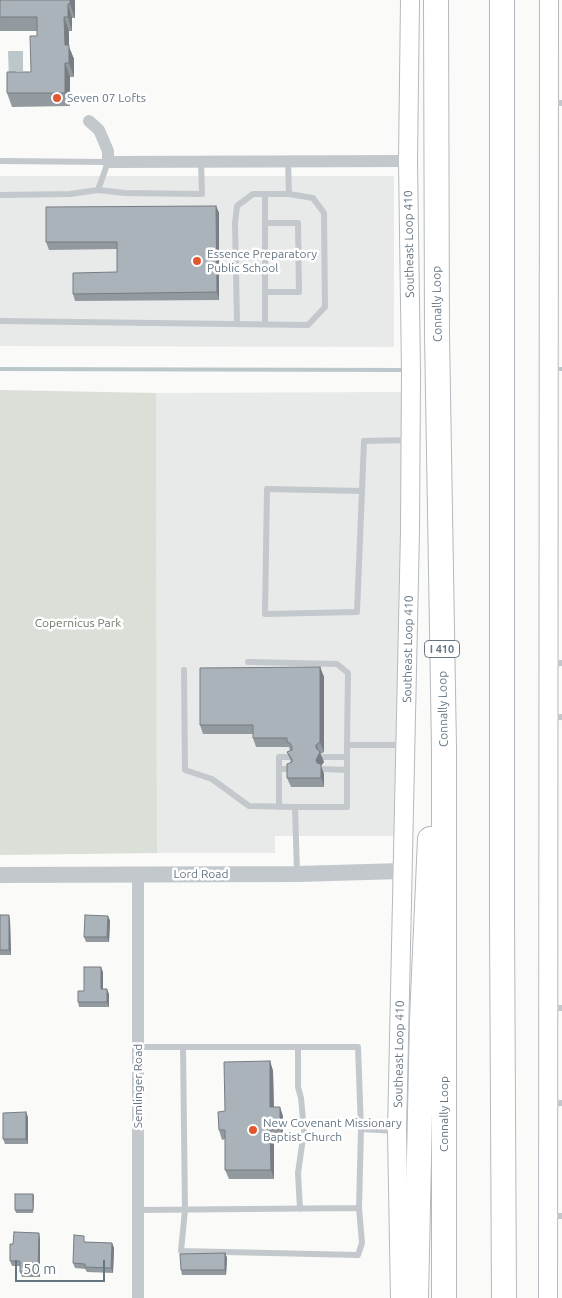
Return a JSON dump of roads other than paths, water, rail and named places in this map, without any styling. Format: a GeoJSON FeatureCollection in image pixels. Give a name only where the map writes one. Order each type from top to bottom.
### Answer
{"type":"FeatureCollection","features":[{"type":"Feature","properties":{"kind":"highway","name":"Connally Loop"},"geometry":{"type":"LineString","coordinates":[[436,0],[437,324],[444,749],[444,1298]]}},
{"type":"Feature","properties":{"kind":"highway"},"geometry":{"type":"LineString","coordinates":[[502,0],[504,1298]]}},
{"type":"Feature","properties":{"kind":"highway"},"geometry":{"type":"LineString","coordinates":[[416,1298],[428,850],[444,749]]}},
{"type":"Feature","properties":{"kind":"main road","name":"Southeast Loop 410"},"geometry":{"type":"LineString","coordinates":[[400,1298],[397,1131],[406,745],[410,440],[408,161],[410,0]]}},
{"type":"Feature","properties":{"kind":"main road"},"geometry":{"type":"LineString","coordinates":[[548,1298],[555,1216],[556,718],[553,291],[556,102],[549,0]]}},
{"type":"Feature","properties":{"kind":"street"},"geometry":{"type":"LineString","coordinates":[[89,121],[99,130],[108,151],[108,162],[408,161]]}},
{"type":"Feature","properties":{"kind":"street","name":"Lord Road"},"geometry":{"type":"LineString","coordinates":[[0,875],[296,874],[402,871]]}},
{"type":"Feature","properties":{"kind":"street","name":"Semlinger Road"},"geometry":{"type":"LineString","coordinates":[[138,875],[138,1298]]}},
{"type":"Feature","properties":{"kind":"lane"},"geometry":{"type":"LineString","coordinates":[[0,161],[108,162],[98,190]]}},
{"type":"Feature","properties":{"kind":"lane"},"geometry":{"type":"LineString","coordinates":[[0,195],[70,194],[98,190],[124,193],[202,194],[201,161]]}},
{"type":"Feature","properties":{"kind":"lane"},"geometry":{"type":"LineString","coordinates":[[288,161],[289,194]]}},
{"type":"Feature","properties":{"kind":"lane"},"geometry":{"type":"LineString","coordinates":[[0,321],[308,325],[325,307],[324,213],[313,198],[289,194],[253,194],[238,206],[235,223],[237,324]]}},
{"type":"Feature","properties":{"kind":"lane"},"geometry":{"type":"LineString","coordinates":[[265,194],[265,324]]}},
{"type":"Feature","properties":{"kind":"lane"},"geometry":{"type":"LineString","coordinates":[[265,223],[298,223],[299,292],[265,292]]}},
{"type":"Feature","properties":{"kind":"lane"},"geometry":{"type":"LineString","coordinates":[[362,491],[267,490],[265,614],[357,612],[362,491],[364,440],[410,440]]}},
{"type":"Feature","properties":{"kind":"lane"},"geometry":{"type":"LineString","coordinates":[[184,670],[185,770],[212,779],[249,806],[347,807],[348,673],[337,664],[248,662]]}},
{"type":"Feature","properties":{"kind":"lane"},"geometry":{"type":"LineString","coordinates":[[347,745],[406,745]]}},
{"type":"Feature","properties":{"kind":"lane"},"geometry":{"type":"LineString","coordinates":[[278,806],[279,757],[291,757]]}},
{"type":"Feature","properties":{"kind":"lane"},"geometry":{"type":"LineString","coordinates":[[324,757],[347,757]]}},
{"type":"Feature","properties":{"kind":"lane"},"geometry":{"type":"LineString","coordinates":[[278,769],[291,769]]}},
{"type":"Feature","properties":{"kind":"lane"},"geometry":{"type":"LineString","coordinates":[[324,769],[347,770]]}},
{"type":"Feature","properties":{"kind":"lane"},"geometry":{"type":"LineString","coordinates":[[295,807],[296,874]]}},
{"type":"Feature","properties":{"kind":"lane"},"geometry":{"type":"LineString","coordinates":[[138,1046],[183,1046],[298,1047],[358,1047],[361,1129],[359,1208],[362,1243],[358,1254],[181,1251],[185,1210],[183,1046]]}},
{"type":"Feature","properties":{"kind":"lane"},"geometry":{"type":"LineString","coordinates":[[298,1047],[298,1087],[304,1131],[298,1173],[300,1209]]}},
{"type":"Feature","properties":{"kind":"lane"},"geometry":{"type":"LineString","coordinates":[[361,1129],[397,1131]]}},
{"type":"Feature","properties":{"kind":"lane"},"geometry":{"type":"LineString","coordinates":[[138,1210],[359,1208]]}},
{"type":"Feature","properties":{"kind":"waterway"},"geometry":{"type":"LineString","coordinates":[[0,369],[404,370]]}},
{"type":"Feature","properties":{"kind":"place","name":"Seven 07 Lofts"},"geometry":{"type":"Point","coordinates":[57,98]}},
{"type":"Feature","properties":{"kind":"place","name":"Essence Preparatory Public School"},"geometry":{"type":"Point","coordinates":[197,261]}},
{"type":"Feature","properties":{"kind":"place","name":"New Covenant Missionary Baptist Church"},"geometry":{"type":"Point","coordinates":[253,1130]}},
{"type":"Feature","properties":{"kind":"park label","name":"Copernicus Park"},"geometry":{"type":"Point","coordinates":[78,623]}}]}
